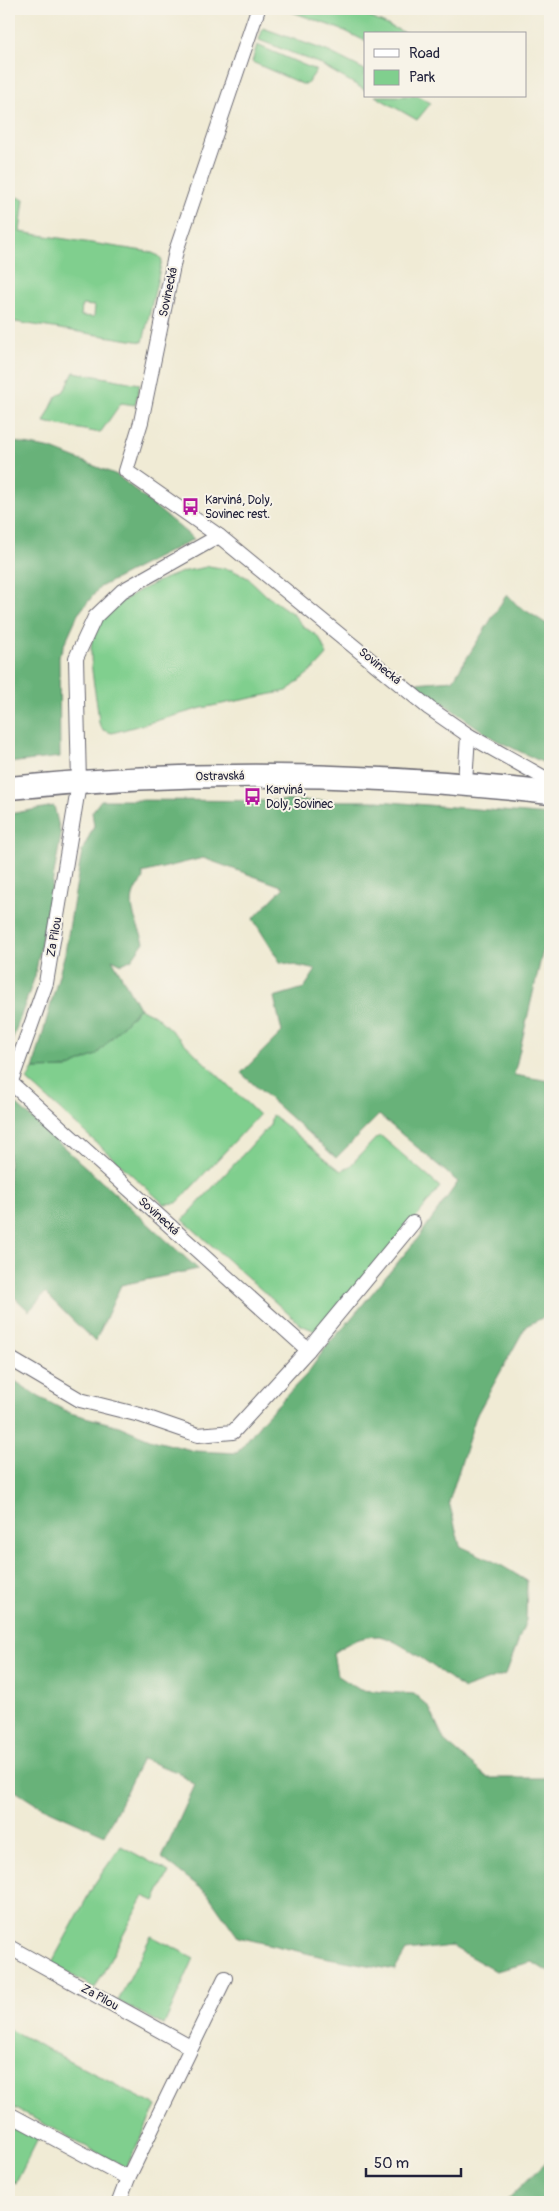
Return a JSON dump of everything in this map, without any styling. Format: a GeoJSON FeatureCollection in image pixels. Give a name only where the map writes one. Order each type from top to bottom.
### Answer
{"type":"FeatureCollection","features":[{"type":"Feature","properties":{"kind":"main road","name":"Ostravská"},"geometry":{"type":"LineString","coordinates":[[9,788],[194,776],[274,776],[380,778],[465,783],[550,793]]}},
{"type":"Feature","properties":{"kind":"street","name":"Sovinecká"},"geometry":{"type":"LineString","coordinates":[[258,9],[176,251],[141,422],[126,471],[219,536],[429,708],[468,735],[550,781]]}},
{"type":"Feature","properties":{"kind":"street"},"geometry":{"type":"LineString","coordinates":[[80,783],[76,658],[95,617],[122,591],[219,536]]}},
{"type":"Feature","properties":{"kind":"street"},"geometry":{"type":"LineString","coordinates":[[465,783],[468,735]]}},
{"type":"Feature","properties":{"kind":"street","name":"Za Pilou"},"geometry":{"type":"LineString","coordinates":[[10,1085],[46,982],[80,783]]}},
{"type":"Feature","properties":{"kind":"street","name":"Sovinecká"},"geometry":{"type":"LineString","coordinates":[[10,1085],[308,1350]]}},
{"type":"Feature","properties":{"kind":"street"},"geometry":{"type":"LineString","coordinates":[[9,1358],[80,1400],[140,1415],[198,1435],[233,1432],[308,1350],[414,1223]]}},
{"type":"Feature","properties":{"kind":"street","name":"Za Pilou"},"geometry":{"type":"LineString","coordinates":[[9,1947],[190,2047]]}},
{"type":"Feature","properties":{"kind":"street"},"geometry":{"type":"LineString","coordinates":[[119,2202],[128,2178],[224,1978]]}},
{"type":"Feature","properties":{"kind":"street"},"geometry":{"type":"LineString","coordinates":[[9,2114],[128,2178]]}},
{"type":"Feature","properties":{"kind":"green space"},"geometry":{"type":"Polygon","coordinates":[[[284,9],[351,9],[403,32],[364,32],[364,40],[345,31],[284,9]]]}},
{"type":"Feature","properties":{"kind":"green space"},"geometry":{"type":"Polygon","coordinates":[[[263,28],[327,51],[364,70],[364,89],[318,63],[259,40],[263,28]]]}},
{"type":"Feature","properties":{"kind":"green space"},"geometry":{"type":"Polygon","coordinates":[[[257,45],[316,71],[307,84],[302,84],[252,62],[257,45]]]}},
{"type":"Feature","properties":{"kind":"green space"},"geometry":{"type":"Polygon","coordinates":[[[378,98],[422,98],[431,103],[417,120],[378,98]]]}},
{"type":"Feature","properties":{"kind":"green space"},"geometry":{"type":"Polygon","coordinates":[[[9,195],[24,199],[20,232],[150,252],[159,256],[162,260],[143,342],[9,321],[9,195]],[[82,305],[81,316],[94,317],[95,306],[82,305]]]}},
{"type":"Feature","properties":{"kind":"green space"},"geometry":{"type":"Polygon","coordinates":[[[74,372],[140,384],[135,405],[121,403],[100,433],[44,422],[56,397],[64,391],[74,372]]]}},
{"type":"Feature","properties":{"kind":"green space"},"geometry":{"type":"Polygon","coordinates":[[[9,441],[52,449],[117,475],[194,539],[100,587],[78,614],[59,656],[60,757],[9,763],[9,441]]]}},
{"type":"Feature","properties":{"kind":"green space"},"geometry":{"type":"Polygon","coordinates":[[[209,566],[232,570],[248,578],[267,596],[293,614],[304,627],[319,637],[327,655],[287,691],[202,708],[112,733],[103,730],[99,723],[91,659],[92,638],[96,627],[116,605],[130,596],[160,580],[186,571],[209,566]]]}},
{"type":"Feature","properties":{"kind":"green space"},"geometry":{"type":"Polygon","coordinates":[[[507,594],[517,605],[550,626],[550,766],[494,739],[414,683],[453,680],[507,594]]]}},
{"type":"Feature","properties":{"kind":"green space"},"geometry":{"type":"Polygon","coordinates":[[[101,800],[378,801],[550,815],[550,937],[546,937],[514,1075],[550,1081],[550,1314],[526,1326],[476,1416],[449,1502],[460,1546],[499,1564],[527,1581],[526,1620],[506,1674],[464,1689],[422,1659],[387,1638],[372,1636],[360,1639],[349,1643],[333,1653],[337,1675],[360,1690],[414,1694],[429,1707],[445,1742],[488,1778],[550,1778],[550,1973],[532,1962],[496,1971],[451,1946],[406,1951],[395,1970],[323,1957],[238,1937],[207,1893],[162,1858],[195,1785],[177,1772],[142,1759],[105,1835],[34,1803],[9,1787],[9,1377],[39,1397],[70,1413],[119,1426],[152,1440],[195,1451],[237,1453],[263,1420],[307,1374],[328,1344],[418,1238],[458,1182],[379,1115],[336,1158],[241,1073],[282,1032],[274,997],[304,988],[316,970],[280,962],[253,919],[284,887],[203,858],[142,873],[144,879],[137,887],[132,902],[144,942],[132,959],[122,964],[112,959],[139,1008],[96,1055],[67,1068],[33,1069],[65,953],[82,851],[94,826],[92,812],[101,800]]]}},
{"type":"Feature","properties":{"kind":"green space"},"geometry":{"type":"Polygon","coordinates":[[[54,806],[61,836],[35,976],[9,1049],[9,814],[54,806]]]}},
{"type":"Feature","properties":{"kind":"green space"},"geometry":{"type":"Polygon","coordinates":[[[139,1008],[156,1016],[259,1115],[177,1203],[164,1204],[27,1080],[33,1069],[67,1068],[96,1055],[139,1008]]]}},
{"type":"Feature","properties":{"kind":"green space"},"geometry":{"type":"Polygon","coordinates":[[[16,1104],[198,1269],[121,1285],[95,1342],[45,1293],[29,1311],[9,1292],[9,1121],[16,1104]]]}},
{"type":"Feature","properties":{"kind":"green space"},"geometry":{"type":"Polygon","coordinates":[[[272,1115],[341,1171],[350,1166],[376,1138],[381,1136],[440,1187],[361,1287],[315,1331],[301,1325],[183,1220],[270,1125],[272,1115]]]}},
{"type":"Feature","properties":{"kind":"green space"},"geometry":{"type":"Polygon","coordinates":[[[121,1846],[169,1872],[155,1901],[144,1896],[95,1988],[51,1964],[95,1883],[121,1846]]]}},
{"type":"Feature","properties":{"kind":"green space"},"geometry":{"type":"Polygon","coordinates":[[[151,1936],[194,1958],[164,2025],[118,2001],[151,1936]]]}},
{"type":"Feature","properties":{"kind":"green space"},"geometry":{"type":"Polygon","coordinates":[[[9,2029],[156,2106],[126,2168],[9,2105],[9,2029]]]}},
{"type":"Feature","properties":{"kind":"green space"},"geometry":{"type":"Polygon","coordinates":[[[9,2119],[40,2135],[16,2183],[9,2180],[9,2119]]]}},
{"type":"Feature","properties":{"kind":"green space"},"geometry":{"type":"Polygon","coordinates":[[[550,2158],[550,2202],[505,2202],[550,2158]]]}},
{"type":"Feature","properties":{"kind":"place","name":"Karviná, Doly, Sovinec rest."},"geometry":{"type":"Point","coordinates":[191,507]}},
{"type":"Feature","properties":{"kind":"place","name":"Karviná, Doly, Sovinec"},"geometry":{"type":"Point","coordinates":[252,797]}}]}
